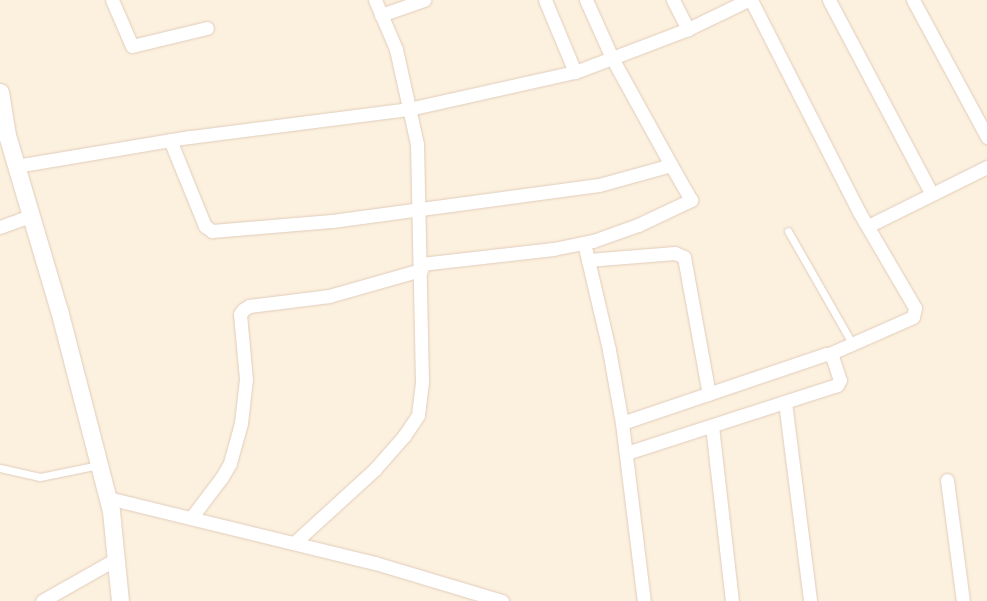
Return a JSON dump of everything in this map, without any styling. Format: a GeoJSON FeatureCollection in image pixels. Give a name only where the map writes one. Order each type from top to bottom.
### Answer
{"type":"FeatureCollection","features":[{"type":"Feature","properties":{"kind":"street"},"geometry":{"type":"LineString","coordinates":[[112,0],[132,46],[207,28]]}},
{"type":"Feature","properties":{"kind":"street"},"geometry":{"type":"LineString","coordinates":[[294,543],[375,469],[418,415],[422,382],[421,267],[417,144],[396,49],[375,0]]}},
{"type":"Feature","properties":{"kind":"street"},"geometry":{"type":"LineString","coordinates":[[381,15],[424,0]]}},
{"type":"Feature","properties":{"kind":"street"},"geometry":{"type":"LineString","coordinates":[[545,0],[575,72]]}},
{"type":"Feature","properties":{"kind":"street"},"geometry":{"type":"LineString","coordinates":[[191,518],[222,477],[230,463],[241,424],[246,379],[240,314],[249,306],[329,296],[421,267],[553,250],[584,243],[638,225],[691,200],[613,60],[586,0]]}},
{"type":"Feature","properties":{"kind":"street"},"geometry":{"type":"LineString","coordinates":[[673,0],[688,29]]}},
{"type":"Feature","properties":{"kind":"street"},"geometry":{"type":"LineString","coordinates":[[16,166],[170,140],[409,109],[575,72],[613,60],[688,29],[748,0]]}},
{"type":"Feature","properties":{"kind":"street"},"geometry":{"type":"LineString","coordinates":[[622,423],[829,354],[912,317],[915,313],[868,226],[751,0]]}},
{"type":"Feature","properties":{"kind":"street"},"geometry":{"type":"LineString","coordinates":[[829,0],[931,193]]}},
{"type":"Feature","properties":{"kind":"street"},"geometry":{"type":"LineString","coordinates":[[913,0],[987,137]]}},
{"type":"Feature","properties":{"kind":"street"},"geometry":{"type":"LineString","coordinates":[[0,92],[7,135],[59,310],[108,498],[120,601]]}},
{"type":"Feature","properties":{"kind":"street"},"geometry":{"type":"LineString","coordinates":[[170,140],[208,230],[332,221],[608,184],[671,165]]}},
{"type":"Feature","properties":{"kind":"street"},"geometry":{"type":"LineString","coordinates":[[868,226],[931,193],[987,167]]}},
{"type":"Feature","properties":{"kind":"street"},"geometry":{"type":"LineString","coordinates":[[0,226],[31,216]]}},
{"type":"Feature","properties":{"kind":"street"},"geometry":{"type":"LineString","coordinates":[[584,243],[622,423],[644,601]]}},
{"type":"Feature","properties":{"kind":"street"},"geometry":{"type":"LineString","coordinates":[[588,260],[675,253],[684,257],[709,394]]}},
{"type":"Feature","properties":{"kind":"street"},"geometry":{"type":"LineString","coordinates":[[626,453],[786,402],[840,383],[829,354]]}},
{"type":"Feature","properties":{"kind":"street"},"geometry":{"type":"LineString","coordinates":[[786,402],[810,601]]}},
{"type":"Feature","properties":{"kind":"street"},"geometry":{"type":"LineString","coordinates":[[712,426],[732,601]]}},
{"type":"Feature","properties":{"kind":"street"},"geometry":{"type":"LineString","coordinates":[[948,480],[963,601]]}},
{"type":"Feature","properties":{"kind":"street"},"geometry":{"type":"LineString","coordinates":[[108,498],[375,562],[502,601]]}},
{"type":"Feature","properties":{"kind":"street"},"geometry":{"type":"LineString","coordinates":[[42,601],[116,558]]}},
{"type":"Feature","properties":{"kind":"lane"},"geometry":{"type":"LineString","coordinates":[[788,231],[852,344]]}},
{"type":"Feature","properties":{"kind":"lane"},"geometry":{"type":"LineString","coordinates":[[0,468],[40,477],[99,465]]}}]}
